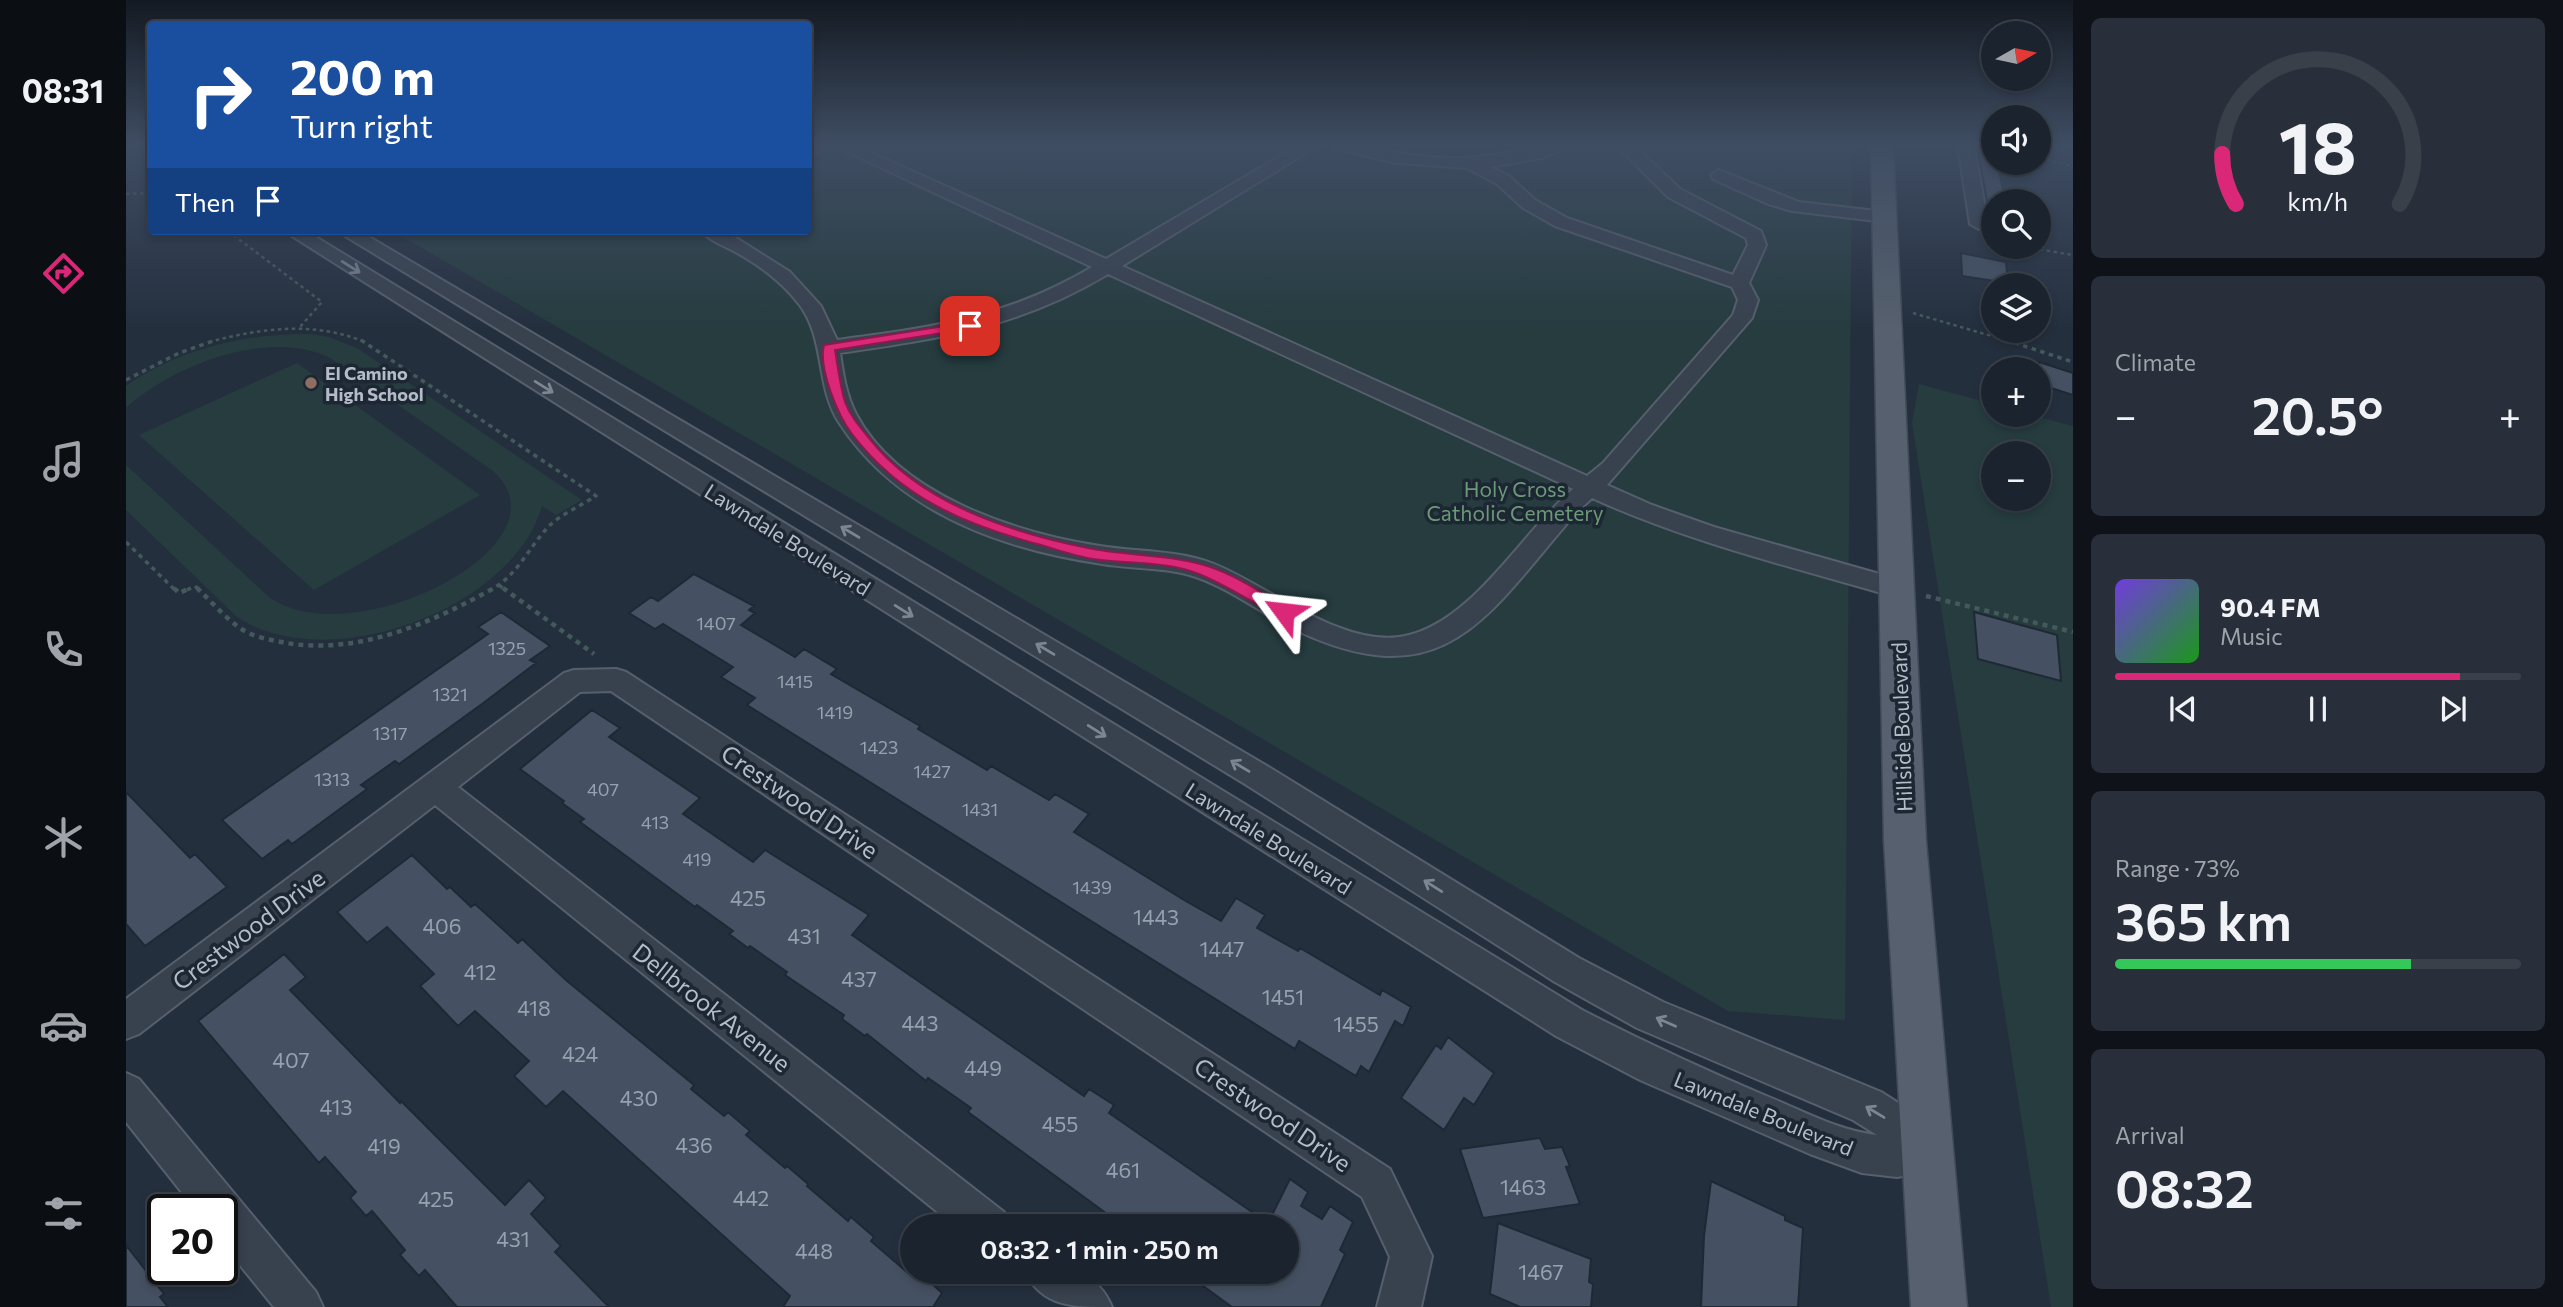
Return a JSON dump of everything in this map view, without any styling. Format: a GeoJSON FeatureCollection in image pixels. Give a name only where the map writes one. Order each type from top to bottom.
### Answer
{"type":"FeatureCollection","features":[{"type":"Feature","properties":{"kind":"main road","name":"Hillside Boulevard"},"geometry":{"type":"LineString","coordinates":[[1885,207],[1895,588],[1909,897],[1930,1151],[1939,1307]]}},
{"type":"Feature","properties":{"kind":"street"},"geometry":{"type":"LineString","coordinates":[[976,207],[1589,487],[1686,527],[1828,566],[1895,588]]}},
{"type":"Feature","properties":{"kind":"street"},"geometry":{"type":"LineString","coordinates":[[828,348],[990,321],[1050,299],[1208,207]]}},
{"type":"Feature","properties":{"kind":"street"},"geometry":{"type":"LineString","coordinates":[[718,235],[762,259],[796,287],[817,314],[828,348],[839,402],[861,439],[896,474],[941,504],[994,528],[1055,546],[1089,553],[1182,564],[1203,570],[1237,585],[1307,626],[1358,644],[1386,647],[1413,645],[1436,639],[1469,617],[1568,506],[1611,468],[1742,318],[1749,305],[1749,299],[1739,283],[1561,222],[1535,207]]}},
{"type":"Feature","properties":{"kind":"street"},"geometry":{"type":"LineString","coordinates":[[1700,207],[1755,236],[1757,245],[1739,283]]}},
{"type":"Feature","properties":{"kind":"street"},"geometry":{"type":"LineString","coordinates":[[1798,207],[1885,217]]}},
{"type":"Feature","properties":{"kind":"street"},"geometry":{"type":"LineString","coordinates":[[1976,207],[1979,224]]}},
{"type":"Feature","properties":{"kind":"street","name":"Lawndale Boulevard"},"geometry":{"type":"LineString","coordinates":[[299,235],[1493,978],[1601,1040],[1695,1086],[1849,1149],[1897,1157],[1930,1151]]}},
{"type":"Feature","properties":{"kind":"street","name":"Lawndale Boulevard"},"geometry":{"type":"LineString","coordinates":[[353,235],[1256,775],[1567,970],[1650,1014],[1867,1106],[1903,1129],[1930,1151]]}},
{"type":"Feature","properties":{"kind":"street","name":"Crestwood Drive"},"geometry":{"type":"LineString","coordinates":[[126,1021],[574,681],[616,680],[1376,1183],[1411,1256],[1399,1307]]}},
{"type":"Feature","properties":{"kind":"street","name":"Dellbrook Avenue"},"geometry":{"type":"LineString","coordinates":[[435,787],[973,1214]]}},
{"type":"Feature","properties":{"kind":"street"},"geometry":{"type":"LineString","coordinates":[[126,1093],[209,1194]]}},
{"type":"Feature","properties":{"kind":"street"},"geometry":{"type":"LineString","coordinates":[[238,1230],[301,1307]]}},
{"type":"Feature","properties":{"kind":"street"},"geometry":{"type":"LineString","coordinates":[[1061,1284],[1090,1307]]}},
{"type":"Feature","properties":{"kind":"path"},"geometry":{"type":"LineString","coordinates":[[233,235],[321,302],[299,328]]}},
{"type":"Feature","properties":{"kind":"path"},"geometry":{"type":"LineString","coordinates":[[2051,251],[2073,255]]}},
{"type":"Feature","properties":{"kind":"path"},"geometry":{"type":"LineString","coordinates":[[1886,307],[1962,326],[2073,362]]}},
{"type":"Feature","properties":{"kind":"path"},"geometry":{"type":"LineString","coordinates":[[126,380],[173,356],[252,332],[299,328],[340,332],[364,341],[596,496],[550,525],[531,552],[499,585],[450,612],[382,637],[344,644],[300,645],[268,640],[241,629],[195,586],[179,593],[126,542]]}},
{"type":"Feature","properties":{"kind":"path"},"geometry":{"type":"LineString","coordinates":[[499,585],[594,654]]}},
{"type":"Feature","properties":{"kind":"path"},"geometry":{"type":"LineString","coordinates":[[1895,588],[2073,632]]}},
{"type":"Feature","properties":{"kind":"green space","name":"Holy Cross Catholic Cemetery"},"geometry":{"type":"Polygon","coordinates":[[[812,207],[1852,207],[1845,1020],[1728,1011],[400,235],[812,235],[812,207]]]}},
{"type":"Feature","properties":{"kind":"green space"},"geometry":{"type":"Polygon","coordinates":[[[310,334],[329,337],[357,348],[582,500],[556,515],[542,506],[524,543],[494,576],[456,603],[411,623],[364,636],[317,640],[273,633],[236,616],[126,510],[126,465],[269,597],[306,612],[351,613],[398,603],[443,584],[480,559],[504,530],[510,500],[493,471],[332,359],[308,350],[281,347],[224,355],[169,378],[126,408],[126,386],[146,373],[190,353],[262,336],[310,334]]]}},
{"type":"Feature","properties":{"kind":"green space"},"geometry":{"type":"Polygon","coordinates":[[[297,363],[480,495],[314,590],[139,435],[297,363]]]}},
{"type":"Feature","properties":{"kind":"green space"},"geometry":{"type":"Polygon","coordinates":[[[1919,384],[1981,401],[1981,427],[2051,427],[2051,420],[2073,426],[2073,1307],[2051,1307],[1912,423],[1919,384]]]}},
{"type":"Feature","properties":{"kind":"building"},"geometry":{"type":"Polygon","coordinates":[[[1961,253],[2006,262],[2007,273],[1981,273],[1981,279],[1962,276],[1961,253]]]}},
{"type":"Feature","properties":{"kind":"building"},"geometry":{"type":"Polygon","coordinates":[[[2051,366],[2073,373],[2073,395],[2051,388],[2051,366]]]}},
{"type":"Feature","properties":{"kind":"building"},"geometry":{"type":"Polygon","coordinates":[[[694,574],[754,606],[749,610],[755,613],[741,625],[795,657],[804,649],[837,669],[831,674],[920,726],[918,729],[987,770],[991,766],[1049,800],[1055,794],[1089,814],[1074,832],[1184,900],[1221,921],[1236,898],[1265,915],[1257,928],[1298,951],[1300,948],[1380,995],[1382,990],[1411,1007],[1403,1026],[1395,1021],[1369,1072],[1361,1066],[1356,1076],[1299,1041],[1295,1049],[747,705],[755,698],[721,677],[733,667],[663,624],[655,629],[629,613],[651,597],[658,601],[694,574]]]}},
{"type":"Feature","properties":{"kind":"building"},"geometry":{"type":"Polygon","coordinates":[[[501,612],[550,646],[530,660],[536,663],[482,704],[399,764],[395,761],[361,785],[367,789],[292,844],[288,840],[262,859],[222,820],[488,634],[478,627],[501,612]]]}},
{"type":"Feature","properties":{"kind":"building"},"geometry":{"type":"Polygon","coordinates":[[[1974,612],[2057,635],[2061,681],[1978,659],[1974,612]]]}},
{"type":"Feature","properties":{"kind":"building"},"geometry":{"type":"Polygon","coordinates":[[[592,710],[620,728],[609,737],[700,798],[683,814],[753,862],[765,850],[869,915],[852,935],[1084,1096],[1089,1089],[1114,1105],[1109,1113],[1255,1214],[1107,1214],[968,1112],[971,1108],[928,1078],[926,1081],[867,1034],[865,1036],[842,1019],[844,1015],[785,975],[787,972],[729,934],[733,931],[697,905],[695,907],[580,822],[584,819],[562,803],[564,801],[520,769],[592,710]]]}},
{"type":"Feature","properties":{"kind":"building"},"geometry":{"type":"Polygon","coordinates":[[[126,792],[190,858],[195,854],[227,887],[145,946],[126,924],[126,792]]]}},
{"type":"Feature","properties":{"kind":"building"},"geometry":{"type":"Polygon","coordinates":[[[412,855],[447,889],[450,887],[471,907],[475,904],[518,943],[522,939],[567,981],[694,1085],[691,1089],[724,1116],[728,1112],[750,1131],[746,1135],[785,1168],[787,1166],[848,1221],[851,1217],[874,1237],[871,1241],[900,1266],[900,1284],[932,1284],[942,1293],[933,1307],[783,1307],[790,1296],[563,1091],[546,1107],[514,1076],[529,1061],[475,1011],[458,1026],[420,986],[434,974],[387,927],[367,943],[337,912],[412,855]]]}},
{"type":"Feature","properties":{"kind":"building"},"geometry":{"type":"Polygon","coordinates":[[[284,954],[306,977],[290,990],[400,1103],[401,1101],[505,1205],[529,1180],[546,1198],[531,1214],[561,1246],[555,1252],[609,1307],[457,1307],[425,1270],[419,1276],[400,1255],[405,1250],[372,1211],[366,1216],[350,1198],[356,1192],[325,1157],[319,1163],[198,1021],[284,954]]]}},
{"type":"Feature","properties":{"kind":"building"},"geometry":{"type":"Polygon","coordinates":[[[1448,1037],[1494,1073],[1474,1105],[1464,1098],[1444,1130],[1401,1098],[1436,1045],[1441,1049],[1448,1037]]]}},
{"type":"Feature","properties":{"kind":"building"},"geometry":{"type":"Polygon","coordinates":[[[1540,1138],[1545,1149],[1562,1147],[1570,1166],[1566,1167],[1580,1204],[1483,1218],[1460,1149],[1540,1138]]]}},
{"type":"Feature","properties":{"kind":"building"},"geometry":{"type":"Polygon","coordinates":[[[1290,1179],[1308,1192],[1301,1206],[1322,1219],[1330,1206],[1353,1222],[1340,1250],[1345,1254],[1321,1307],[1232,1307],[1200,1284],[1299,1284],[1299,1214],[1272,1214],[1290,1179]]]}},
{"type":"Feature","properties":{"kind":"building"},"geometry":{"type":"Polygon","coordinates":[[[1711,1181],[1785,1216],[1785,1220],[1803,1228],[1798,1307],[1701,1307],[1704,1236],[1711,1181]]]}},
{"type":"Feature","properties":{"kind":"building"},"geometry":{"type":"Polygon","coordinates":[[[1498,1223],[1591,1259],[1591,1307],[1520,1307],[1490,1294],[1498,1223]]]}},
{"type":"Feature","properties":{"kind":"building"},"geometry":{"type":"Polygon","coordinates":[[[126,1245],[147,1272],[147,1285],[157,1285],[164,1294],[160,1297],[168,1307],[126,1307],[126,1245]]]}},
{"type":"Feature","properties":{"kind":"place","name":"El Camino High School"},"geometry":{"type":"Point","coordinates":[311,383]}},
{"type":"Feature","properties":{"kind":"route"},"geometry":{"type":"LineString","coordinates":[[970,326],[828,348],[839,402],[848,420],[876,457],[941,504],[994,528],[1089,553],[1182,564],[1203,570],[1237,585],[1284,612]]}}]}
